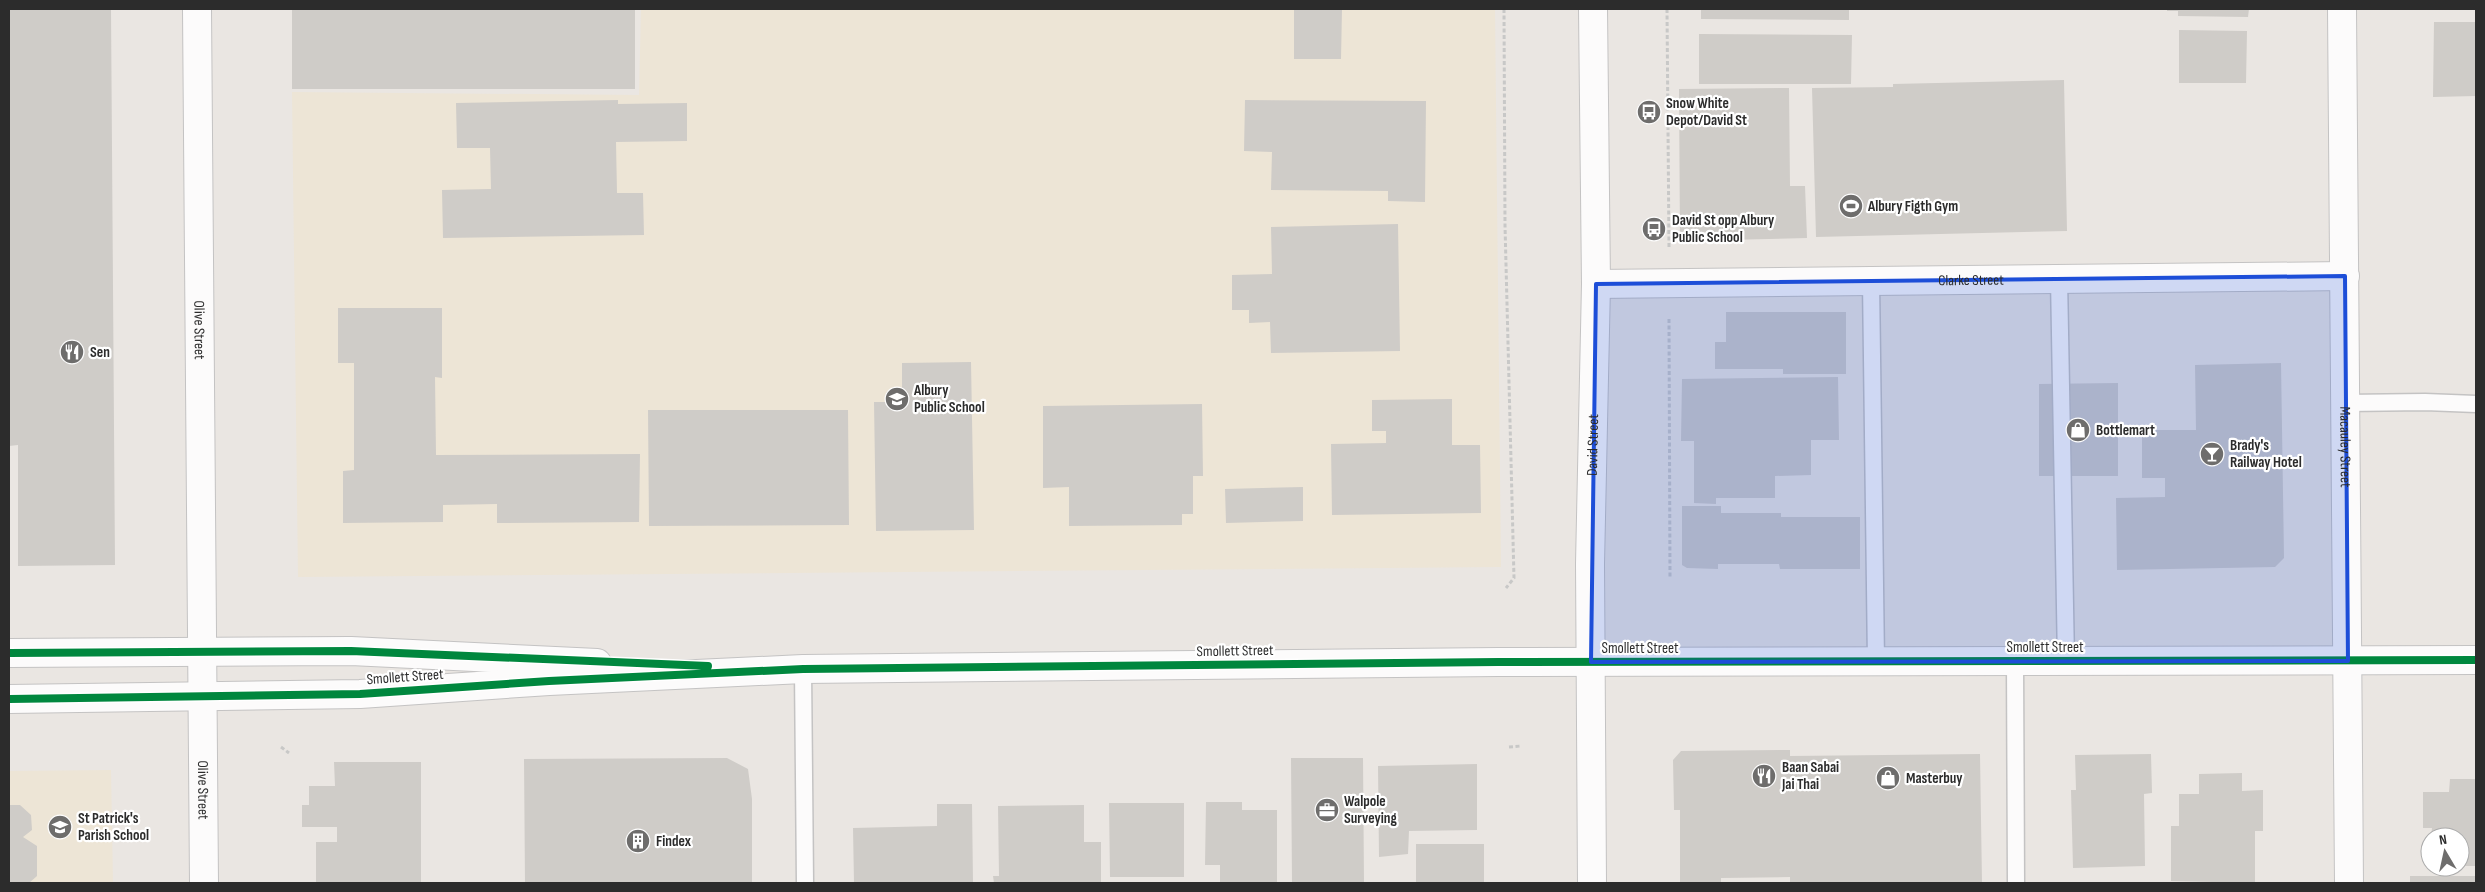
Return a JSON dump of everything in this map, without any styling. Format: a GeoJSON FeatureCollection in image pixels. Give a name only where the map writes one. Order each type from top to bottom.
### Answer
{"type":"FeatureCollection","features":[{"type":"Feature","properties":{"kind":"street","name":"Olive Street"},"geometry":{"type":"LineString","coordinates":[[197,9],[201,697],[204,883]]}},
{"type":"Feature","properties":{"kind":"street","name":"David Street"},"geometry":{"type":"LineString","coordinates":[[1592,9],[1596,284],[1590,554],[1592,883]]}},
{"type":"Feature","properties":{"kind":"street","name":"Macauley Street"},"geometry":{"type":"LineString","coordinates":[[2342,9],[2349,883]]}},
{"type":"Feature","properties":{"kind":"street","name":"Clarke Street"},"geometry":{"type":"LineString","coordinates":[[1596,284],[2345,276]]}},
{"type":"Feature","properties":{"kind":"street","name":"Smollett Street"},"geometry":{"type":"LineString","coordinates":[[9,652],[351,651],[562,662],[803,669],[1591,662],[2476,660]]}},
{"type":"Feature","properties":{"kind":"street","name":"Smollett Street"},"geometry":{"type":"LineString","coordinates":[[9,698],[360,694],[549,681],[803,669]]}},
{"type":"Feature","properties":{"kind":"lane"},"geometry":{"type":"LineString","coordinates":[[2059,278],[2066,661]]}},
{"type":"Feature","properties":{"kind":"lane"},"geometry":{"type":"LineString","coordinates":[[1871,281],[1876,662]]}},
{"type":"Feature","properties":{"kind":"lane"},"geometry":{"type":"LineString","coordinates":[[2346,404],[2425,402],[2476,404]]}},
{"type":"Feature","properties":{"kind":"lane"},"geometry":{"type":"LineString","coordinates":[[2015,661],[2016,883]]}},
{"type":"Feature","properties":{"kind":"lane"},"geometry":{"type":"LineString","coordinates":[[803,669],[806,883]]}},
{"type":"Feature","properties":{"kind":"path"},"geometry":{"type":"LineString","coordinates":[[1504,9],[1505,225],[1514,578],[1506,588]]}},
{"type":"Feature","properties":{"kind":"path"},"geometry":{"type":"LineString","coordinates":[[1667,9],[1669,255]]}},
{"type":"Feature","properties":{"kind":"path"},"geometry":{"type":"LineString","coordinates":[[1669,319],[1670,579]]}},
{"type":"Feature","properties":{"kind":"path"},"geometry":{"type":"LineString","coordinates":[[1509,747],[1521,746]]}},
{"type":"Feature","properties":{"kind":"path"},"geometry":{"type":"LineString","coordinates":[[281,747],[289,754]]}},
{"type":"Feature","properties":{"kind":"highlighted area"},"geometry":{"type":"Polygon","coordinates":[[[2345,276],[2348,661],[1591,662],[1596,284],[2345,276]]]}},
{"type":"Feature","properties":{"kind":"shaded area","name":"Albury Public School"},"geometry":{"type":"Polygon","coordinates":[[[641,9],[1495,9],[1501,567],[298,577],[292,92],[639,95],[641,9]]]}},
{"type":"Feature","properties":{"kind":"shaded area","name":"St Patrick's Parish School"},"geometry":{"type":"Polygon","coordinates":[[[111,770],[113,883],[9,883],[9,771],[111,770]]]}},
{"type":"Feature","properties":{"kind":"building"},"geometry":{"type":"Polygon","coordinates":[[[9,9],[111,9],[115,565],[18,566],[18,445],[9,446],[9,9]]]}},
{"type":"Feature","properties":{"kind":"building"},"geometry":{"type":"Polygon","coordinates":[[[292,9],[635,9],[635,89],[292,89],[292,9]]]}},
{"type":"Feature","properties":{"kind":"building"},"geometry":{"type":"Polygon","coordinates":[[[1294,9],[1342,9],[1341,59],[1294,59],[1294,9]]]}},
{"type":"Feature","properties":{"kind":"building"},"geometry":{"type":"Polygon","coordinates":[[[1701,9],[1849,9],[1849,20],[1701,19],[1701,9]]]}},
{"type":"Feature","properties":{"kind":"building"},"geometry":{"type":"Polygon","coordinates":[[[2167,9],[2249,9],[2248,17],[2178,16],[2178,11],[2167,11],[2167,9]]]}},
{"type":"Feature","properties":{"kind":"building"},"geometry":{"type":"Polygon","coordinates":[[[2434,22],[2476,22],[2476,96],[2433,97],[2434,22]]]}},
{"type":"Feature","properties":{"kind":"building"},"geometry":{"type":"Polygon","coordinates":[[[2179,30],[2247,31],[2246,83],[2179,83],[2179,30]]]}},
{"type":"Feature","properties":{"kind":"building"},"geometry":{"type":"Polygon","coordinates":[[[1699,34],[1852,35],[1851,84],[1699,84],[1699,34]]]}},
{"type":"Feature","properties":{"kind":"building"},"geometry":{"type":"Polygon","coordinates":[[[2064,80],[2067,231],[1816,237],[1812,88],[1893,87],[1893,84],[2064,80]]]}},
{"type":"Feature","properties":{"kind":"building"},"geometry":{"type":"Polygon","coordinates":[[[1789,88],[1790,186],[1805,186],[1807,238],[1680,241],[1679,89],[1789,88]]]}},
{"type":"Feature","properties":{"kind":"building"},"geometry":{"type":"Polygon","coordinates":[[[618,100],[618,104],[687,103],[687,141],[616,142],[617,193],[643,193],[644,235],[443,238],[442,190],[491,189],[490,148],[457,148],[456,103],[618,100]]]}},
{"type":"Feature","properties":{"kind":"building"},"geometry":{"type":"Polygon","coordinates":[[[1245,100],[1426,101],[1425,202],[1388,201],[1388,191],[1271,190],[1272,152],[1244,151],[1245,100]]]}},
{"type":"Feature","properties":{"kind":"building"},"geometry":{"type":"Polygon","coordinates":[[[1398,224],[1400,351],[1271,353],[1270,322],[1249,323],[1249,310],[1232,310],[1232,275],[1272,274],[1271,227],[1398,224]]]}},
{"type":"Feature","properties":{"kind":"building"},"geometry":{"type":"Polygon","coordinates":[[[338,308],[442,308],[442,378],[435,377],[436,455],[640,454],[639,522],[497,523],[497,504],[443,505],[443,522],[343,523],[343,471],[354,470],[354,363],[338,363],[338,308]]]}},
{"type":"Feature","properties":{"kind":"building"},"geometry":{"type":"Polygon","coordinates":[[[1726,312],[1846,312],[1846,374],[1783,374],[1783,369],[1715,369],[1715,342],[1726,342],[1726,312]]]}},
{"type":"Feature","properties":{"kind":"building"},"geometry":{"type":"Polygon","coordinates":[[[971,362],[974,530],[876,531],[874,402],[902,402],[902,363],[971,362]]]}},
{"type":"Feature","properties":{"kind":"building","name":"Brady's Railway Hotel"},"geometry":{"type":"Polygon","coordinates":[[[2281,363],[2284,558],[2275,567],[2117,570],[2116,498],[2165,497],[2165,478],[2142,478],[2142,430],[2196,430],[2195,365],[2281,363]]]}},
{"type":"Feature","properties":{"kind":"building"},"geometry":{"type":"Polygon","coordinates":[[[1838,377],[1839,440],[1811,440],[1811,475],[1775,476],[1775,498],[1716,498],[1716,504],[1694,503],[1694,441],[1681,441],[1682,379],[1838,377]]]}},
{"type":"Feature","properties":{"kind":"building","name":"Bottlemart"},"geometry":{"type":"Polygon","coordinates":[[[2118,383],[2118,476],[2039,476],[2039,384],[2118,383]]]}},
{"type":"Feature","properties":{"kind":"building"},"geometry":{"type":"Polygon","coordinates":[[[1452,399],[1452,445],[1480,445],[1481,513],[1332,515],[1331,444],[1386,443],[1386,431],[1372,431],[1372,400],[1452,399]]]}},
{"type":"Feature","properties":{"kind":"building"},"geometry":{"type":"Polygon","coordinates":[[[1202,404],[1203,476],[1193,476],[1193,514],[1182,514],[1182,525],[1069,526],[1069,487],[1043,488],[1043,406],[1202,404]]]}},
{"type":"Feature","properties":{"kind":"building"},"geometry":{"type":"Polygon","coordinates":[[[648,410],[848,410],[849,525],[649,526],[648,410]]]}},
{"type":"Feature","properties":{"kind":"building"},"geometry":{"type":"Polygon","coordinates":[[[1303,487],[1303,521],[1226,523],[1225,489],[1303,487]]]}},
{"type":"Feature","properties":{"kind":"building"},"geometry":{"type":"Polygon","coordinates":[[[1682,506],[1721,506],[1721,513],[1781,513],[1781,517],[1860,517],[1860,569],[1780,569],[1779,564],[1718,564],[1718,569],[1687,568],[1682,565],[1682,506]]]}},
{"type":"Feature","properties":{"kind":"building"},"geometry":{"type":"Polygon","coordinates":[[[1790,750],[1790,756],[1980,754],[1982,883],[1790,883],[1790,877],[1721,878],[1721,883],[1680,883],[1680,810],[1674,810],[1673,760],[1681,751],[1790,750]]]}},
{"type":"Feature","properties":{"kind":"building"},"geometry":{"type":"Polygon","coordinates":[[[2151,754],[2152,793],[2144,794],[2145,866],[2073,868],[2071,790],[2076,790],[2075,755],[2151,754]]]}},
{"type":"Feature","properties":{"kind":"building","name":"Findex"},"geometry":{"type":"Polygon","coordinates":[[[727,758],[748,769],[752,799],[752,883],[525,883],[524,759],[727,758]]]}},
{"type":"Feature","properties":{"kind":"building","name":"Walpole Surveying"},"geometry":{"type":"Polygon","coordinates":[[[1291,758],[1363,758],[1364,883],[1292,883],[1291,758]]]}},
{"type":"Feature","properties":{"kind":"building"},"geometry":{"type":"Polygon","coordinates":[[[334,762],[421,762],[421,883],[316,883],[316,842],[337,842],[337,827],[302,827],[302,805],[309,805],[309,786],[335,786],[334,762]]]}},
{"type":"Feature","properties":{"kind":"building"},"geometry":{"type":"Polygon","coordinates":[[[1477,764],[1477,830],[1409,831],[1408,854],[1379,857],[1378,766],[1477,764]]]}},
{"type":"Feature","properties":{"kind":"building"},"geometry":{"type":"Polygon","coordinates":[[[2242,773],[2242,791],[2263,790],[2263,831],[2255,831],[2255,883],[2171,881],[2171,826],[2179,826],[2179,794],[2199,794],[2199,774],[2242,773]]]}},
{"type":"Feature","properties":{"kind":"building"},"geometry":{"type":"Polygon","coordinates":[[[2450,779],[2476,779],[2476,866],[2470,866],[2470,827],[2423,827],[2423,792],[2449,792],[2450,779]]]}},
{"type":"Feature","properties":{"kind":"building"},"geometry":{"type":"Polygon","coordinates":[[[1206,802],[1242,802],[1242,810],[1277,810],[1277,883],[1220,883],[1220,865],[1205,865],[1206,802]]]}},
{"type":"Feature","properties":{"kind":"building"},"geometry":{"type":"Polygon","coordinates":[[[1109,803],[1184,803],[1184,877],[1110,877],[1109,803]]]}},
{"type":"Feature","properties":{"kind":"building"},"geometry":{"type":"Polygon","coordinates":[[[937,804],[972,804],[973,883],[854,883],[853,828],[937,826],[937,804]]]}},
{"type":"Feature","properties":{"kind":"building"},"geometry":{"type":"Polygon","coordinates":[[[9,805],[20,805],[31,815],[32,830],[23,837],[37,846],[37,876],[29,883],[9,883],[9,805]]]}},
{"type":"Feature","properties":{"kind":"building"},"geometry":{"type":"Polygon","coordinates":[[[1084,805],[1084,842],[1101,842],[1101,883],[994,883],[993,876],[999,876],[998,806],[1084,805]]]}},
{"type":"Feature","properties":{"kind":"building"},"geometry":{"type":"Polygon","coordinates":[[[1416,844],[1484,844],[1484,883],[1416,883],[1416,844]]]}},
{"type":"Feature","properties":{"kind":"building"},"geometry":{"type":"Polygon","coordinates":[[[2410,876],[2476,876],[2476,883],[2410,883],[2410,876]]]}},
{"type":"Feature","properties":{"kind":"cycle path"},"geometry":{"type":"LineString","coordinates":[[9,653],[351,651],[708,666]]}},
{"type":"Feature","properties":{"kind":"cycle path"},"geometry":{"type":"LineString","coordinates":[[9,699],[360,694],[549,681],[803,669],[1498,662],[2476,660]]}},
{"type":"Feature","properties":{"kind":"place","name":"Snow White Depot/David St"},"geometry":{"type":"Point","coordinates":[1649,112]}},
{"type":"Feature","properties":{"kind":"place","name":"Albury Figth Gym"},"geometry":{"type":"Point","coordinates":[1851,206]}},
{"type":"Feature","properties":{"kind":"place","name":"David St opp Albury Public School"},"geometry":{"type":"Point","coordinates":[1654,229]}},
{"type":"Feature","properties":{"kind":"place","name":"Sen"},"geometry":{"type":"Point","coordinates":[72,352]}},
{"type":"Feature","properties":{"kind":"place","name":"Albury Public School"},"geometry":{"type":"Point","coordinates":[897,399]}},
{"type":"Feature","properties":{"kind":"place","name":"Bottlemart"},"geometry":{"type":"Point","coordinates":[2078,430]}},
{"type":"Feature","properties":{"kind":"place","name":"Brady's Railway Hotel"},"geometry":{"type":"Point","coordinates":[2212,454]}},
{"type":"Feature","properties":{"kind":"place","name":"Baan Sabai Jai Thai"},"geometry":{"type":"Point","coordinates":[1764,776]}},
{"type":"Feature","properties":{"kind":"place","name":"Masterbuy"},"geometry":{"type":"Point","coordinates":[1888,778]}},
{"type":"Feature","properties":{"kind":"place","name":"Walpole Surveying"},"geometry":{"type":"Point","coordinates":[1327,810]}},
{"type":"Feature","properties":{"kind":"place","name":"St Patrick's Parish School"},"geometry":{"type":"Point","coordinates":[60,827]}},
{"type":"Feature","properties":{"kind":"place","name":"Findex"},"geometry":{"type":"Point","coordinates":[638,841]}}]}
